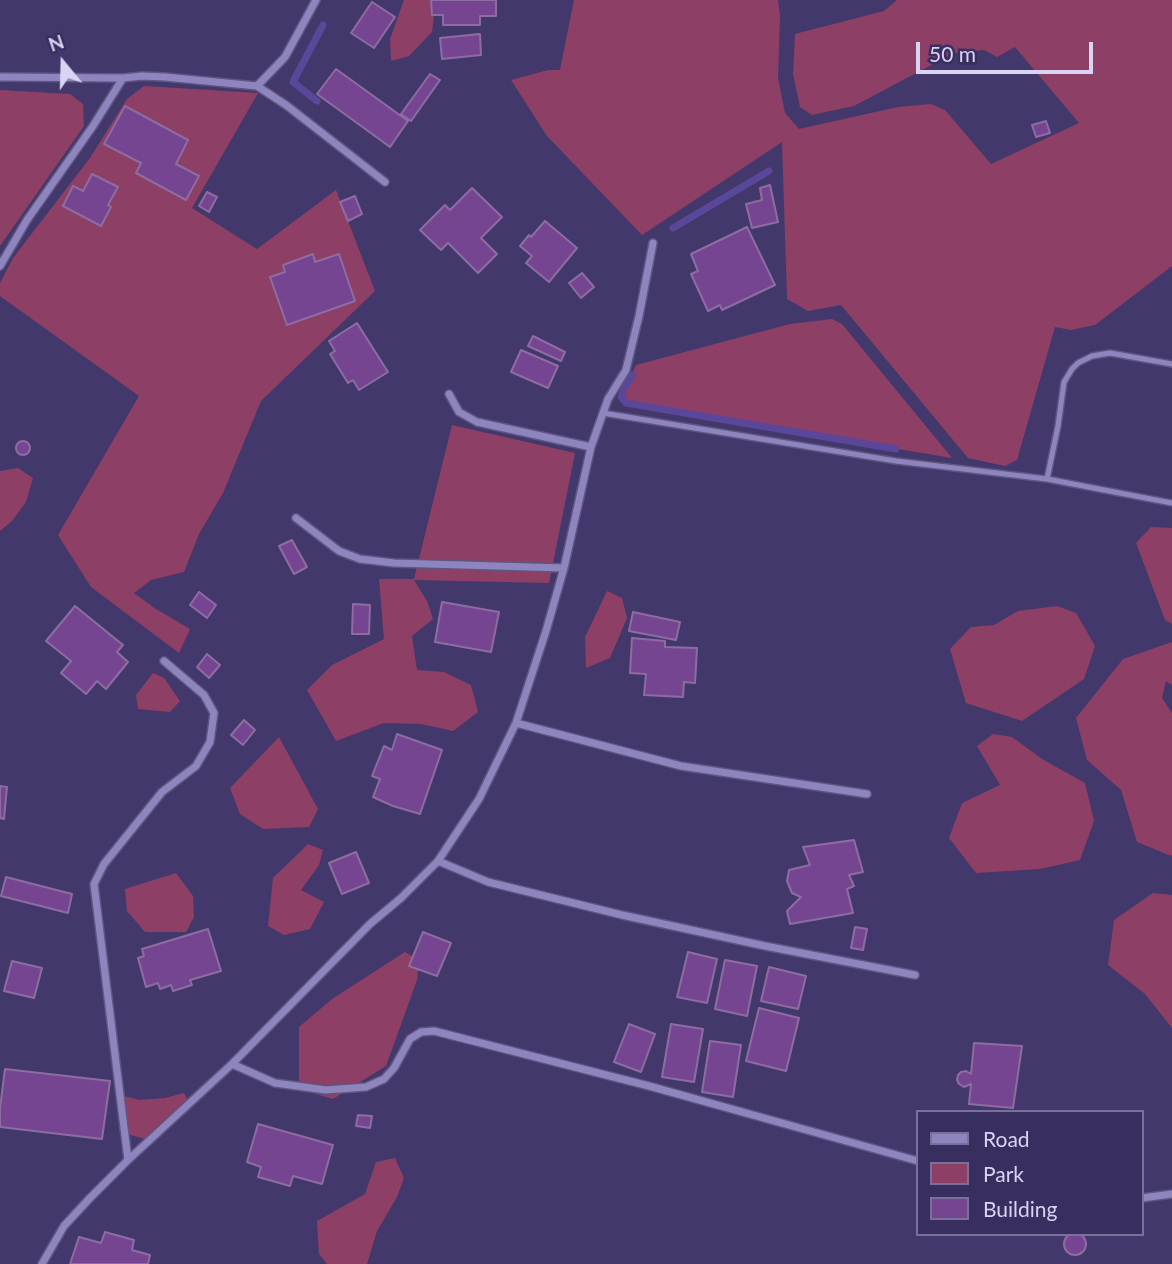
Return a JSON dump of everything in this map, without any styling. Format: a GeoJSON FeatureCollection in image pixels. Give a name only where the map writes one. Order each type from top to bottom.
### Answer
{"type":"FeatureCollection","features":[{"type":"Feature","properties":{"kind":"street"},"geometry":{"type":"LineString","coordinates":[[257,86],[285,57],[316,0]]}},
{"type":"Feature","properties":{"kind":"street"},"geometry":{"type":"LineString","coordinates":[[0,77],[165,77],[257,86],[286,105],[385,182]]}},
{"type":"Feature","properties":{"kind":"street"},"geometry":{"type":"LineString","coordinates":[[0,266],[27,220],[123,78]]}},
{"type":"Feature","properties":{"kind":"street"},"geometry":{"type":"LineString","coordinates":[[42,1264],[64,1226],[128,1160],[232,1064],[370,924],[438,861],[479,799],[516,723],[546,631],[564,568],[591,447],[608,399],[626,370],[653,243]]}},
{"type":"Feature","properties":{"kind":"street"},"geometry":{"type":"LineString","coordinates":[[449,394],[459,412],[477,422],[591,447]]}},
{"type":"Feature","properties":{"kind":"street"},"geometry":{"type":"LineString","coordinates":[[296,518],[339,551],[360,559],[394,563],[564,568]]}},
{"type":"Feature","properties":{"kind":"street"},"geometry":{"type":"LineString","coordinates":[[128,1160],[94,884],[104,864],[162,792],[196,766],[211,742],[214,713],[204,695],[164,660]]}},
{"type":"Feature","properties":{"kind":"street"},"geometry":{"type":"LineString","coordinates":[[516,723],[681,765],[867,794]]}},
{"type":"Feature","properties":{"kind":"street"},"geometry":{"type":"LineString","coordinates":[[438,861],[488,882],[622,915],[915,975]]}},
{"type":"Feature","properties":{"kind":"street"},"geometry":{"type":"LineString","coordinates":[[232,1064],[275,1083],[326,1090],[366,1087],[389,1074],[410,1040],[421,1031],[434,1031],[649,1086],[916,1160]]}},
{"type":"Feature","properties":{"kind":"street"},"geometry":{"type":"LineString","coordinates":[[1144,1198],[1172,1194]]}},
{"type":"Feature","properties":{"kind":"lane"},"geometry":{"type":"LineString","coordinates":[[1047,479],[1064,383],[1078,363],[1092,356],[1110,353],[1172,364]]}},
{"type":"Feature","properties":{"kind":"lane"},"geometry":{"type":"LineString","coordinates":[[603,413],[895,461],[1047,479],[1172,503]]}},
{"type":"Feature","properties":{"kind":"green space"},"geometry":{"type":"Polygon","coordinates":[[[404,0],[436,0],[432,32],[409,56],[391,61],[390,39],[404,0]]]}},
{"type":"Feature","properties":{"kind":"green space"},"geometry":{"type":"Polygon","coordinates":[[[574,0],[778,0],[778,78],[785,113],[799,129],[898,107],[931,104],[945,110],[991,164],[1079,123],[1015,47],[997,57],[984,50],[954,53],[854,106],[812,115],[800,107],[793,74],[795,34],[884,11],[897,0],[1172,0],[1172,266],[1095,325],[1071,330],[1055,327],[1017,460],[1005,466],[968,458],[841,305],[808,311],[787,299],[782,142],[642,235],[547,136],[511,80],[548,70],[560,70],[574,0]]]}},
{"type":"Feature","properties":{"kind":"green space"},"geometry":{"type":"Polygon","coordinates":[[[144,86],[258,93],[192,208],[257,249],[336,190],[375,291],[261,401],[223,493],[199,534],[184,572],[151,580],[134,593],[190,629],[179,653],[91,587],[58,535],[139,396],[0,296],[0,283],[13,258],[90,158],[127,99],[144,86]]]}},
{"type":"Feature","properties":{"kind":"green space"},"geometry":{"type":"Polygon","coordinates":[[[0,90],[70,94],[83,104],[84,126],[0,246],[0,90]]]}},
{"type":"Feature","properties":{"kind":"green space"},"geometry":{"type":"Polygon","coordinates":[[[832,319],[842,324],[952,458],[626,403],[621,397],[636,365],[790,324],[832,319]]]}},
{"type":"Feature","properties":{"kind":"green space"},"geometry":{"type":"Polygon","coordinates":[[[452,425],[575,453],[549,583],[414,580],[427,601],[433,619],[412,636],[417,670],[444,672],[471,685],[478,712],[453,731],[421,724],[384,723],[336,741],[307,690],[332,665],[384,639],[379,579],[414,579],[452,425]]]}},
{"type":"Feature","properties":{"kind":"green space"},"geometry":{"type":"Polygon","coordinates":[[[18,468],[33,478],[26,502],[12,521],[0,531],[0,471],[18,468]]]}},
{"type":"Feature","properties":{"kind":"green space"},"geometry":{"type":"Polygon","coordinates":[[[1151,527],[1172,528],[1172,624],[1165,620],[1136,543],[1151,527]]]}},
{"type":"Feature","properties":{"kind":"green space"},"geometry":{"type":"Polygon","coordinates":[[[607,591],[622,598],[627,618],[610,658],[586,668],[585,637],[607,591]]]}},
{"type":"Feature","properties":{"kind":"green space"},"geometry":{"type":"Polygon","coordinates":[[[1057,606],[1076,613],[1095,646],[1084,679],[1022,721],[966,703],[950,649],[971,627],[994,625],[1018,611],[1057,606]]]}},
{"type":"Feature","properties":{"kind":"green space"},"geometry":{"type":"Polygon","coordinates":[[[1172,642],[1172,685],[1166,681],[1162,698],[1172,713],[1171,856],[1137,842],[1121,790],[1087,760],[1076,718],[1123,659],[1172,642]]]}},
{"type":"Feature","properties":{"kind":"green space"},"geometry":{"type":"Polygon","coordinates":[[[153,673],[164,678],[180,701],[170,712],[138,709],[136,695],[153,673]]]}},
{"type":"Feature","properties":{"kind":"green space"},"geometry":{"type":"Polygon","coordinates":[[[993,734],[1012,737],[1042,759],[1085,783],[1094,821],[1080,860],[1040,869],[976,873],[949,838],[962,803],[1000,785],[977,746],[993,734]]]}},
{"type":"Feature","properties":{"kind":"green space"},"geometry":{"type":"Polygon","coordinates":[[[279,737],[318,809],[309,827],[263,829],[240,814],[230,788],[279,737]]]}},
{"type":"Feature","properties":{"kind":"green space"},"geometry":{"type":"Polygon","coordinates":[[[308,844],[323,850],[319,865],[301,890],[324,902],[310,929],[284,935],[268,926],[273,878],[308,844]]]}},
{"type":"Feature","properties":{"kind":"green space"},"geometry":{"type":"Polygon","coordinates":[[[176,873],[193,896],[194,917],[186,932],[145,932],[127,911],[125,889],[176,873]]]}},
{"type":"Feature","properties":{"kind":"green space"},"geometry":{"type":"Polygon","coordinates":[[[1153,893],[1172,895],[1172,1028],[1145,994],[1108,965],[1114,920],[1153,893]]]}},
{"type":"Feature","properties":{"kind":"green space"},"geometry":{"type":"Polygon","coordinates":[[[405,952],[419,961],[417,980],[386,1066],[333,1099],[299,1089],[299,1027],[332,999],[405,952]]]}},
{"type":"Feature","properties":{"kind":"green space"},"geometry":{"type":"Polygon","coordinates":[[[184,1093],[189,1103],[145,1139],[120,1132],[117,1102],[121,1095],[139,1100],[184,1093]]]}},
{"type":"Feature","properties":{"kind":"green space"},"geometry":{"type":"Polygon","coordinates":[[[395,1158],[404,1178],[397,1197],[377,1231],[367,1264],[327,1264],[319,1254],[317,1221],[365,1194],[376,1162],[395,1158]]]}},
{"type":"Feature","properties":{"kind":"building"},"geometry":{"type":"Polygon","coordinates":[[[431,0],[496,0],[496,16],[480,16],[480,25],[443,25],[443,15],[432,15],[431,0]]]}},
{"type":"Feature","properties":{"kind":"building"},"geometry":{"type":"Polygon","coordinates":[[[372,2],[395,17],[374,48],[351,33],[372,2]]]}},
{"type":"Feature","properties":{"kind":"building"},"geometry":{"type":"Polygon","coordinates":[[[480,34],[481,55],[442,59],[440,38],[480,34]]]}},
{"type":"Feature","properties":{"kind":"building"},"geometry":{"type":"Polygon","coordinates":[[[336,69],[408,121],[390,147],[317,94],[336,69]]]}},
{"type":"Feature","properties":{"kind":"building"},"geometry":{"type":"Polygon","coordinates":[[[430,74],[440,80],[411,121],[401,114],[430,74]]]}},
{"type":"Feature","properties":{"kind":"building"},"geometry":{"type":"Polygon","coordinates":[[[125,106],[188,140],[176,164],[199,176],[186,200],[136,173],[141,163],[104,144],[125,106]]]}},
{"type":"Feature","properties":{"kind":"building"},"geometry":{"type":"Polygon","coordinates":[[[1046,121],[1050,133],[1036,137],[1032,125],[1046,121]]]}},
{"type":"Feature","properties":{"kind":"building"},"geometry":{"type":"Polygon","coordinates":[[[92,174],[118,187],[101,226],[63,206],[73,186],[83,191],[92,174]]]}},
{"type":"Feature","properties":{"kind":"building"},"geometry":{"type":"Polygon","coordinates":[[[770,185],[778,222],[752,228],[746,204],[762,200],[760,188],[770,185]]]}},
{"type":"Feature","properties":{"kind":"building"},"geometry":{"type":"Polygon","coordinates":[[[472,188],[502,217],[481,238],[497,254],[478,273],[448,243],[441,250],[420,230],[445,205],[450,210],[472,188]]]}},
{"type":"Feature","properties":{"kind":"building"},"geometry":{"type":"Polygon","coordinates":[[[207,192],[217,197],[209,212],[199,206],[207,192]]]}},
{"type":"Feature","properties":{"kind":"building"},"geometry":{"type":"Polygon","coordinates":[[[355,196],[362,214],[348,221],[340,202],[355,196]]]}},
{"type":"Feature","properties":{"kind":"building"},"geometry":{"type":"Polygon","coordinates":[[[545,221],[577,248],[549,282],[526,263],[532,256],[520,246],[545,221]]]}},
{"type":"Feature","properties":{"kind":"building"},"geometry":{"type":"Polygon","coordinates":[[[747,227],[775,285],[722,310],[720,305],[708,311],[691,274],[698,271],[691,254],[747,227]]]}},
{"type":"Feature","properties":{"kind":"building"},"geometry":{"type":"Polygon","coordinates":[[[313,254],[315,262],[339,254],[355,301],[287,325],[270,277],[285,272],[283,265],[313,254]]]}},
{"type":"Feature","properties":{"kind":"building"},"geometry":{"type":"Polygon","coordinates":[[[582,273],[594,287],[581,298],[569,283],[582,273]]]}},
{"type":"Feature","properties":{"kind":"building"},"geometry":{"type":"Polygon","coordinates":[[[357,323],[388,372],[359,390],[353,380],[348,383],[330,354],[335,351],[329,341],[357,323]]]}},
{"type":"Feature","properties":{"kind":"building"},"geometry":{"type":"Polygon","coordinates":[[[533,336],[565,352],[561,361],[528,346],[533,336]]]}},
{"type":"Feature","properties":{"kind":"building"},"geometry":{"type":"Polygon","coordinates":[[[521,350],[558,366],[548,388],[511,372],[521,350]]]}},
{"type":"Feature","properties":{"kind":"building"},"geometry":{"type":"Polygon","coordinates":[[[23,441],[28,443],[28,453],[23,455],[18,453],[16,448],[18,443],[23,441]]]}},
{"type":"Feature","properties":{"kind":"building"},"geometry":{"type":"Polygon","coordinates":[[[292,540],[307,567],[294,574],[279,546],[292,540]]]}},
{"type":"Feature","properties":{"kind":"building"},"geometry":{"type":"Polygon","coordinates":[[[199,592],[216,605],[207,618],[190,605],[199,592]]]}},
{"type":"Feature","properties":{"kind":"building"},"geometry":{"type":"Polygon","coordinates":[[[442,602],[499,612],[491,652],[435,642],[442,602]]]}},
{"type":"Feature","properties":{"kind":"building"},"geometry":{"type":"Polygon","coordinates":[[[353,604],[370,605],[369,634],[352,634],[353,604]]]}},
{"type":"Feature","properties":{"kind":"building"},"geometry":{"type":"Polygon","coordinates":[[[75,606],[123,645],[117,652],[128,662],[106,689],[97,681],[86,694],[61,673],[71,661],[46,641],[75,606]]]}},
{"type":"Feature","properties":{"kind":"building"},"geometry":{"type":"Polygon","coordinates":[[[633,612],[680,622],[676,640],[629,631],[633,612]]]}},
{"type":"Feature","properties":{"kind":"building"},"geometry":{"type":"Polygon","coordinates":[[[632,638],[665,641],[665,647],[697,648],[695,683],[684,682],[683,697],[644,695],[646,674],[630,673],[632,638]]]}},
{"type":"Feature","properties":{"kind":"building"},"geometry":{"type":"Polygon","coordinates":[[[207,654],[220,665],[209,678],[197,667],[207,654]]]}},
{"type":"Feature","properties":{"kind":"building"},"geometry":{"type":"Polygon","coordinates":[[[244,720],[255,730],[243,745],[231,735],[244,720]]]}},
{"type":"Feature","properties":{"kind":"building"},"geometry":{"type":"Polygon","coordinates":[[[397,734],[442,750],[420,814],[373,797],[380,779],[372,776],[384,746],[392,750],[397,734]]]}},
{"type":"Feature","properties":{"kind":"building"},"geometry":{"type":"Polygon","coordinates":[[[0,786],[7,787],[4,819],[0,818],[0,786]]]}},
{"type":"Feature","properties":{"kind":"building"},"geometry":{"type":"Polygon","coordinates":[[[854,840],[863,872],[849,875],[854,886],[847,889],[853,913],[790,924],[787,911],[801,897],[792,893],[787,881],[789,870],[810,865],[803,847],[854,840]]]}},
{"type":"Feature","properties":{"kind":"building"},"geometry":{"type":"Polygon","coordinates":[[[356,852],[369,883],[342,894],[329,863],[356,852]]]}},
{"type":"Feature","properties":{"kind":"building"},"geometry":{"type":"Polygon","coordinates":[[[6,877],[72,894],[68,913],[1,896],[6,877]]]}},
{"type":"Feature","properties":{"kind":"building"},"geometry":{"type":"Polygon","coordinates":[[[855,927],[867,929],[863,950],[851,948],[855,927]]]}},
{"type":"Feature","properties":{"kind":"building"},"geometry":{"type":"Polygon","coordinates":[[[208,929],[221,971],[190,980],[192,985],[173,991],[171,985],[160,989],[158,983],[146,987],[138,958],[144,956],[142,949],[208,929]]]}},
{"type":"Feature","properties":{"kind":"building"},"geometry":{"type":"Polygon","coordinates":[[[423,932],[451,943],[437,976],[409,966],[423,932]]]}},
{"type":"Feature","properties":{"kind":"building"},"geometry":{"type":"Polygon","coordinates":[[[688,952],[717,959],[707,1003],[677,997],[688,952]]]}},
{"type":"Feature","properties":{"kind":"building"},"geometry":{"type":"Polygon","coordinates":[[[725,960],[757,966],[747,1016],[715,1009],[725,960]]]}},
{"type":"Feature","properties":{"kind":"building"},"geometry":{"type":"Polygon","coordinates":[[[12,961],[42,968],[34,998],[4,991],[12,961]]]}},
{"type":"Feature","properties":{"kind":"building"},"geometry":{"type":"Polygon","coordinates":[[[769,967],[806,976],[798,1009],[761,1001],[769,967]]]}},
{"type":"Feature","properties":{"kind":"building"},"geometry":{"type":"Polygon","coordinates":[[[759,1008],[799,1018],[786,1071],[746,1061],[759,1008]]]}},
{"type":"Feature","properties":{"kind":"building"},"geometry":{"type":"Polygon","coordinates":[[[629,1024],[655,1034],[641,1072],[614,1062],[629,1024]]]}},
{"type":"Feature","properties":{"kind":"building"},"geometry":{"type":"Polygon","coordinates":[[[671,1024],[703,1029],[694,1082],[662,1077],[671,1024]]]}},
{"type":"Feature","properties":{"kind":"building"},"geometry":{"type":"Polygon","coordinates":[[[710,1041],[741,1045],[733,1097],[702,1092],[710,1041]]]}},
{"type":"Feature","properties":{"kind":"building"},"geometry":{"type":"Polygon","coordinates":[[[974,1043],[1022,1046],[1013,1108],[969,1104],[971,1084],[964,1087],[957,1080],[961,1072],[971,1074],[974,1043]]]}},
{"type":"Feature","properties":{"kind":"building"},"geometry":{"type":"Polygon","coordinates":[[[5,1069],[110,1081],[102,1139],[0,1127],[5,1069]]]}},
{"type":"Feature","properties":{"kind":"building"},"geometry":{"type":"Polygon","coordinates":[[[358,1115],[372,1116],[370,1128],[356,1126],[358,1115]]]}},
{"type":"Feature","properties":{"kind":"building"},"geometry":{"type":"Polygon","coordinates":[[[258,1124],[333,1145],[322,1184],[293,1176],[290,1186],[258,1177],[261,1167],[247,1162],[258,1124]]]}},
{"type":"Feature","properties":{"kind":"building"},"geometry":{"type":"Polygon","coordinates":[[[105,1232],[134,1240],[132,1250],[150,1255],[148,1264],[70,1264],[79,1237],[101,1243],[105,1232]]]}},
{"type":"Feature","properties":{"kind":"building"},"geometry":{"type":"Polygon","coordinates":[[[1067,1236],[1083,1236],[1083,1252],[1075,1255],[1067,1252],[1064,1244],[1067,1236]]]}},
{"type":"Feature","properties":{"kind":"waterway"},"geometry":{"type":"LineString","coordinates":[[317,101],[293,82],[323,25]]}},
{"type":"Feature","properties":{"kind":"waterway"},"geometry":{"type":"LineString","coordinates":[[673,228],[769,171]]}},
{"type":"Feature","properties":{"kind":"waterway"},"geometry":{"type":"LineString","coordinates":[[633,375],[621,397],[626,403],[896,449]]}}]}
